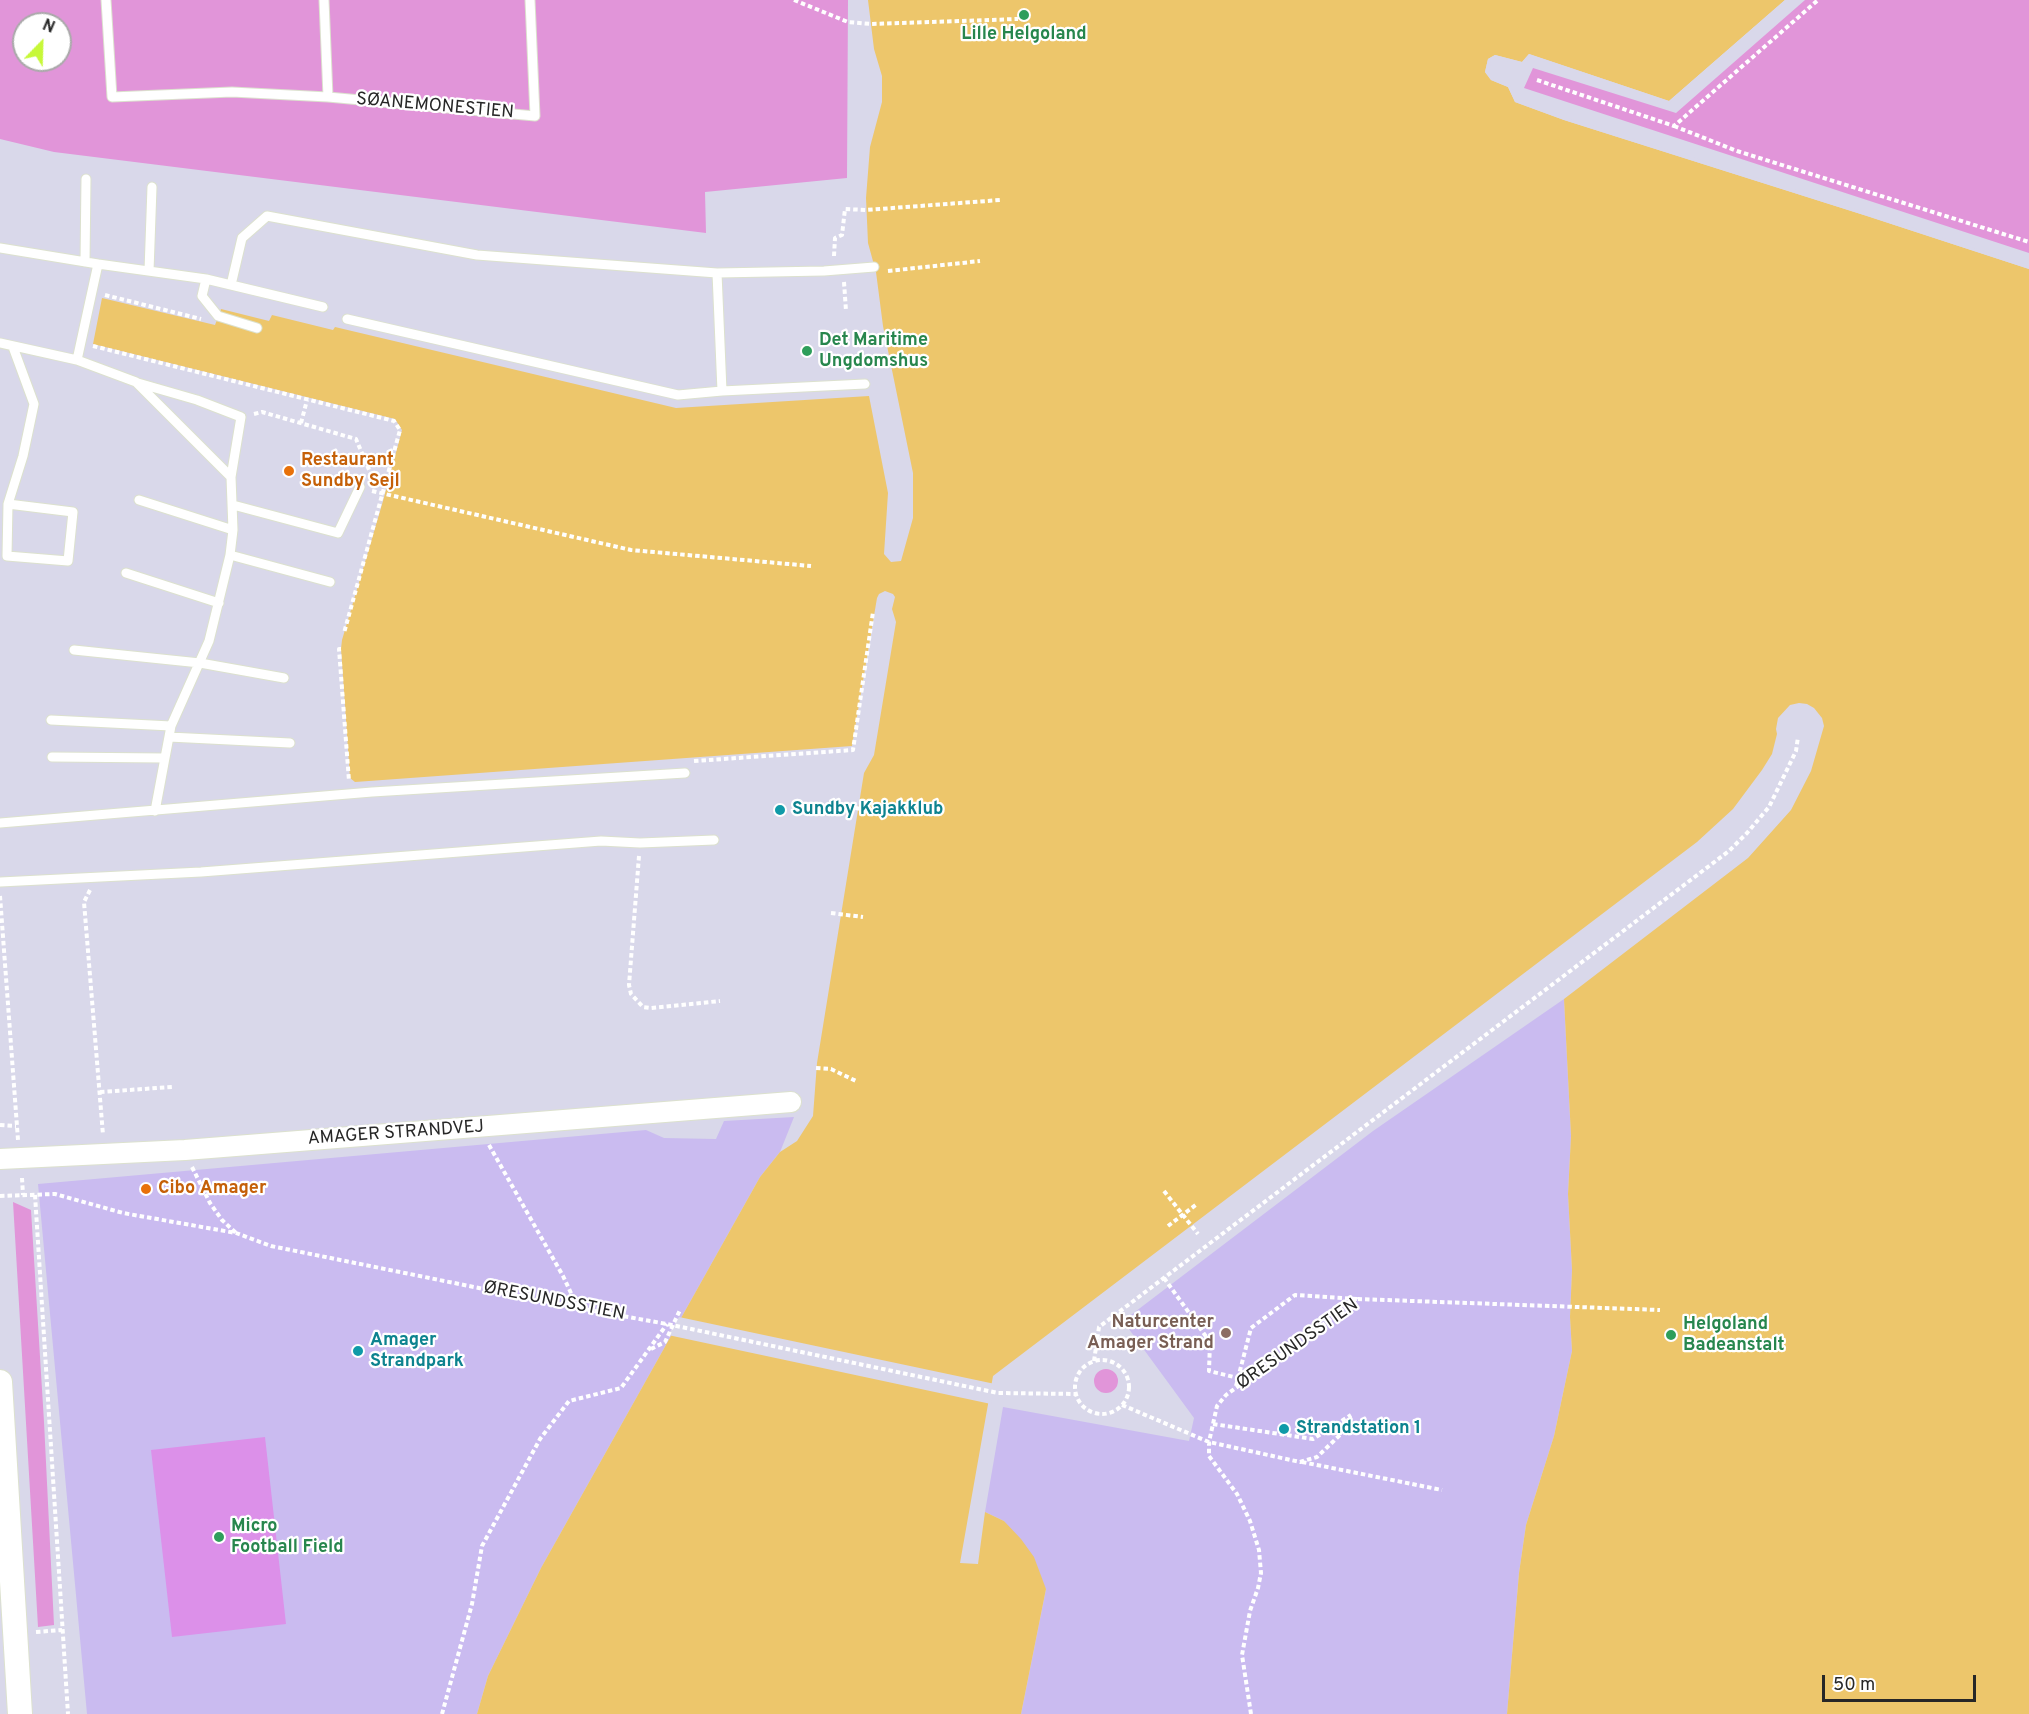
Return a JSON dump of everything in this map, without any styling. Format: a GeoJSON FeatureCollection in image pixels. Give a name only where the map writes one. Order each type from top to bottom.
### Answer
{"type":"FeatureCollection","features":[{"type":"Feature","properties":{"kind":"street","name":"AMAGER STRANDVEJ"},"geometry":{"type":"LineString","coordinates":[[0,1159],[185,1150],[791,1102]]}},
{"type":"Feature","properties":{"kind":"street"},"geometry":{"type":"LineString","coordinates":[[0,1382],[20,1714]]}},
{"type":"Feature","properties":{"kind":"lane","name":"SØANEMONESTIEN"},"geometry":{"type":"LineString","coordinates":[[106,0],[112,97],[232,92],[328,97],[535,116],[530,0]]}},
{"type":"Feature","properties":{"kind":"lane"},"geometry":{"type":"LineString","coordinates":[[324,0],[328,97]]}},
{"type":"Feature","properties":{"kind":"lane"},"geometry":{"type":"LineString","coordinates":[[85,262],[86,179]]}},
{"type":"Feature","properties":{"kind":"lane"},"geometry":{"type":"LineString","coordinates":[[149,271],[152,187]]}},
{"type":"Feature","properties":{"kind":"lane"},"geometry":{"type":"LineString","coordinates":[[231,285],[242,238],[267,216],[477,255],[717,273],[874,267]]}},
{"type":"Feature","properties":{"kind":"lane"},"geometry":{"type":"LineString","coordinates":[[0,248],[206,279],[323,307]]}},
{"type":"Feature","properties":{"kind":"lane"},"geometry":{"type":"LineString","coordinates":[[77,360],[98,264]]}},
{"type":"Feature","properties":{"kind":"lane"},"geometry":{"type":"LineString","coordinates":[[717,273],[722,391]]}},
{"type":"Feature","properties":{"kind":"lane"},"geometry":{"type":"LineString","coordinates":[[206,279],[202,296],[218,316],[257,328]]}},
{"type":"Feature","properties":{"kind":"lane"},"geometry":{"type":"LineString","coordinates":[[347,319],[678,395],[865,384]]}},
{"type":"Feature","properties":{"kind":"lane"},"geometry":{"type":"LineString","coordinates":[[0,342],[13,347],[77,360],[241,417],[231,477],[233,530],[230,555],[209,641],[171,726],[155,811]]}},
{"type":"Feature","properties":{"kind":"lane"},"geometry":{"type":"LineString","coordinates":[[8,504],[73,512],[68,561],[7,556],[8,504],[23,456],[34,404],[13,347]]}},
{"type":"Feature","properties":{"kind":"lane"},"geometry":{"type":"LineString","coordinates":[[136,382],[231,477]]}},
{"type":"Feature","properties":{"kind":"lane"},"geometry":{"type":"LineString","coordinates":[[232,505],[338,533],[360,487]]}},
{"type":"Feature","properties":{"kind":"lane"},"geometry":{"type":"LineString","coordinates":[[139,500],[233,530]]}},
{"type":"Feature","properties":{"kind":"lane"},"geometry":{"type":"LineString","coordinates":[[230,555],[330,582]]}},
{"type":"Feature","properties":{"kind":"lane"},"geometry":{"type":"LineString","coordinates":[[126,573],[219,603]]}},
{"type":"Feature","properties":{"kind":"lane"},"geometry":{"type":"LineString","coordinates":[[74,650],[200,663],[284,678]]}},
{"type":"Feature","properties":{"kind":"lane"},"geometry":{"type":"LineString","coordinates":[[51,720],[171,726]]}},
{"type":"Feature","properties":{"kind":"lane"},"geometry":{"type":"LineString","coordinates":[[169,737],[290,743]]}},
{"type":"Feature","properties":{"kind":"lane"},"geometry":{"type":"LineString","coordinates":[[52,757],[165,758]]}},
{"type":"Feature","properties":{"kind":"lane"},"geometry":{"type":"LineString","coordinates":[[0,823],[372,792],[685,773]]}},
{"type":"Feature","properties":{"kind":"lane"},"geometry":{"type":"LineString","coordinates":[[0,882],[201,872],[601,842],[714,840]]}},
{"type":"Feature","properties":{"kind":"path"},"geometry":{"type":"LineString","coordinates":[[794,0],[848,22],[859,23],[1018,19]]}},
{"type":"Feature","properties":{"kind":"path"},"geometry":{"type":"LineString","coordinates":[[1674,126],[1818,0]]}},
{"type":"Feature","properties":{"kind":"path"},"geometry":{"type":"LineString","coordinates":[[1537,80],[1674,126],[1737,151],[2029,243]]}},
{"type":"Feature","properties":{"kind":"path"},"geometry":{"type":"LineString","coordinates":[[846,310],[835,238],[842,235],[845,209],[866,210],[1000,200]]}},
{"type":"Feature","properties":{"kind":"path"},"geometry":{"type":"LineString","coordinates":[[887,271],[980,261]]}},
{"type":"Feature","properties":{"kind":"path"},"geometry":{"type":"LineString","coordinates":[[105,295],[205,319]]}},
{"type":"Feature","properties":{"kind":"path"},"geometry":{"type":"LineString","coordinates":[[93,346],[394,420],[400,430],[380,493],[344,633]]}},
{"type":"Feature","properties":{"kind":"path"},"geometry":{"type":"LineString","coordinates":[[301,423],[307,400]]}},
{"type":"Feature","properties":{"kind":"path"},"geometry":{"type":"LineString","coordinates":[[241,417],[262,411],[356,439],[380,493]]}},
{"type":"Feature","properties":{"kind":"path"},"geometry":{"type":"LineString","coordinates":[[380,493],[631,550],[811,566]]}},
{"type":"Feature","properties":{"kind":"path"},"geometry":{"type":"LineString","coordinates":[[689,762],[853,750],[873,612]]}},
{"type":"Feature","properties":{"kind":"path"},"geometry":{"type":"LineString","coordinates":[[341,649],[339,649],[350,785]]}},
{"type":"Feature","properties":{"kind":"path"},"geometry":{"type":"LineString","coordinates":[[1094,1361],[1099,1327],[1729,850],[1747,834],[1770,807],[1796,751],[1798,737]]}},
{"type":"Feature","properties":{"kind":"path"},"geometry":{"type":"LineString","coordinates":[[848,807],[890,813]]}},
{"type":"Feature","properties":{"kind":"path"},"geometry":{"type":"LineString","coordinates":[[640,843],[629,985],[631,994],[643,1007],[651,1008],[720,1001]]}},
{"type":"Feature","properties":{"kind":"path"},"geometry":{"type":"LineString","coordinates":[[91,878],[91,887],[84,902],[103,1136]]}},
{"type":"Feature","properties":{"kind":"path"},"geometry":{"type":"LineString","coordinates":[[0,893],[16,1126],[0,1125]]}},
{"type":"Feature","properties":{"kind":"path"},"geometry":{"type":"LineString","coordinates":[[831,913],[863,917]]}},
{"type":"Feature","properties":{"kind":"path"},"geometry":{"type":"LineString","coordinates":[[816,1068],[831,1069],[856,1081]]}},
{"type":"Feature","properties":{"kind":"path"},"geometry":{"type":"LineString","coordinates":[[100,1092],[172,1087]]}},
{"type":"Feature","properties":{"kind":"path"},"geometry":{"type":"LineString","coordinates":[[489,1126],[489,1145],[563,1276],[578,1308]]}},
{"type":"Feature","properties":{"kind":"path"},"geometry":{"type":"LineString","coordinates":[[185,1150],[196,1179],[210,1203],[222,1220],[236,1233]]}},
{"type":"Feature","properties":{"kind":"path"},"geometry":{"type":"LineString","coordinates":[[1164,1191],[1198,1234]]}},
{"type":"Feature","properties":{"kind":"path","name":"ØRESUNDSSTIEN"},"geometry":{"type":"LineString","coordinates":[[0,1196],[55,1194],[123,1213],[236,1233],[271,1246],[578,1308],[670,1324],[998,1393],[1076,1394]]}},
{"type":"Feature","properties":{"kind":"path"},"geometry":{"type":"LineString","coordinates":[[35,1195],[68,1714]]}},
{"type":"Feature","properties":{"kind":"path"},"geometry":{"type":"LineString","coordinates":[[1168,1226],[1197,1204]]}},
{"type":"Feature","properties":{"kind":"path"},"geometry":{"type":"LineString","coordinates":[[1164,1278],[1210,1342],[1209,1371],[1238,1378]]}},
{"type":"Feature","properties":{"kind":"path"},"geometry":{"type":"LineString","coordinates":[[1236,1387],[1251,1328],[1295,1295],[1358,1299]]}},
{"type":"Feature","properties":{"kind":"path","name":"ØRESUNDSSTIEN"},"geometry":{"type":"LineString","coordinates":[[1209,1442],[1217,1406],[1236,1387],[1358,1299],[1660,1310]]}},
{"type":"Feature","properties":{"kind":"path"},"geometry":{"type":"LineString","coordinates":[[442,1714],[472,1604],[482,1546],[540,1439],[569,1401],[621,1388],[680,1310]]}},
{"type":"Feature","properties":{"kind":"path"},"geometry":{"type":"LineString","coordinates":[[651,1349],[665,1342],[670,1324]]}},
{"type":"Feature","properties":{"kind":"path"},"geometry":{"type":"LineString","coordinates":[[1108,1360],[1117,1364],[1124,1371],[1128,1380],[1129,1390],[1122,1406],[1104,1414],[1086,1409],[1076,1394],[1075,1384],[1078,1375],[1083,1367],[1094,1361],[1108,1360]]}},
{"type":"Feature","properties":{"kind":"path"},"geometry":{"type":"LineString","coordinates":[[1122,1406],[1209,1442],[1442,1490]]}},
{"type":"Feature","properties":{"kind":"path"},"geometry":{"type":"LineString","coordinates":[[1213,1424],[1313,1439],[1351,1415]]}},
{"type":"Feature","properties":{"kind":"path"},"geometry":{"type":"LineString","coordinates":[[1300,1462],[1317,1457],[1341,1434]]}},
{"type":"Feature","properties":{"kind":"path"},"geometry":{"type":"LineString","coordinates":[[1209,1442],[1209,1456],[1237,1494],[1250,1521],[1259,1550],[1261,1573],[1250,1611],[1242,1655],[1251,1714]]}},
{"type":"Feature","properties":{"kind":"shaded area"},"geometry":{"type":"Polygon","coordinates":[[[0,0],[848,0],[847,178],[705,192],[706,233],[54,152],[0,139],[0,0]]]}},
{"type":"Feature","properties":{"kind":"shaded area"},"geometry":{"type":"Polygon","coordinates":[[[868,0],[1785,0],[1669,101],[1529,54],[1522,62],[1495,55],[1488,59],[1485,72],[1491,80],[1508,87],[1515,102],[1564,120],[2029,269],[2029,1714],[1507,1714],[1519,1573],[1526,1525],[1554,1436],[1572,1351],[1570,1317],[1572,1270],[1568,1194],[1571,1136],[1564,999],[1748,858],[1791,810],[1811,771],[1824,726],[1822,718],[1814,708],[1799,703],[1790,705],[1778,718],[1772,754],[1762,770],[1733,809],[1697,842],[993,1376],[960,1563],[978,1564],[985,1512],[1004,1521],[1034,1557],[1046,1589],[1021,1714],[477,1714],[488,1676],[541,1568],[760,1177],[780,1152],[797,1141],[813,1116],[817,1063],[864,773],[874,755],[896,622],[892,609],[895,597],[885,591],[877,598],[852,746],[355,782],[350,778],[342,640],[402,430],[395,419],[93,344],[102,298],[215,325],[221,309],[269,321],[272,315],[333,330],[335,327],[676,408],[869,396],[888,493],[884,554],[891,562],[901,561],[913,518],[913,473],[883,326],[876,272],[868,243],[866,198],[870,147],[882,102],[882,76],[874,49],[868,0]]]}},
{"type":"Feature","properties":{"kind":"shaded area"},"geometry":{"type":"Polygon","coordinates":[[[1805,0],[2029,0],[2029,253],[1524,88],[1533,68],[1676,113],[1805,0]]]}},
{"type":"Feature","properties":{"kind":"shaded area"},"geometry":{"type":"Polygon","coordinates":[[[13,1202],[31,1210],[44,1422],[54,1625],[38,1627],[13,1202]]]}},
{"type":"Feature","properties":{"kind":"shaded area"},"geometry":{"type":"Polygon","coordinates":[[[1106,1369],[1114,1373],[1118,1381],[1114,1389],[1106,1393],[1098,1389],[1094,1381],[1098,1373],[1106,1369]]]}},
{"type":"Feature","properties":{"kind":"shaded area","name":"Micro Football Field"},"geometry":{"type":"Polygon","coordinates":[[[265,1437],[286,1624],[172,1637],[151,1450],[265,1437]]]}},
{"type":"Feature","properties":{"kind":"sand"},"geometry":{"type":"Polygon","coordinates":[[[1564,999],[1571,1136],[1568,1194],[1572,1270],[1570,1317],[1572,1351],[1554,1436],[1526,1525],[1519,1573],[1507,1714],[1021,1714],[1046,1589],[1004,1521],[985,1512],[1003,1407],[1189,1441],[1194,1418],[1123,1321],[1373,1131],[1564,999]]]}},
{"type":"Feature","properties":{"kind":"sand","name":"Amager Strandpark"},"geometry":{"type":"Polygon","coordinates":[[[794,1117],[780,1152],[760,1177],[541,1568],[488,1676],[477,1714],[87,1714],[38,1184],[646,1130],[664,1138],[716,1139],[724,1121],[794,1117]]]}},
{"type":"Feature","properties":{"kind":"pier"},"geometry":{"type":"Polygon","coordinates":[[[1785,0],[1788,0],[1669,104],[1530,57],[1523,65],[1495,58],[1491,61],[1489,71],[1493,78],[1510,85],[1517,100],[2029,266],[2029,269],[1564,120],[1515,102],[1508,87],[1491,80],[1485,72],[1488,59],[1495,55],[1522,62],[1529,54],[1669,101],[1785,0]]]}},
{"type":"Feature","properties":{"kind":"pier"},"geometry":{"type":"Polygon","coordinates":[[[679,1317],[995,1384],[991,1404],[668,1335],[679,1317]]]}},
{"type":"Feature","properties":{"kind":"place","name":"Lille Helgoland"},"geometry":{"type":"Point","coordinates":[1024,15]}},
{"type":"Feature","properties":{"kind":"place","name":"Det Maritime Ungdomshus"},"geometry":{"type":"Point","coordinates":[807,351]}},
{"type":"Feature","properties":{"kind":"place","name":"Restaurant Sundby Sejl"},"geometry":{"type":"Point","coordinates":[289,471]}},
{"type":"Feature","properties":{"kind":"place","name":"Sundby Kajakklub"},"geometry":{"type":"Point","coordinates":[780,810]}},
{"type":"Feature","properties":{"kind":"place","name":"Cibo Amager"},"geometry":{"type":"Point","coordinates":[146,1189]}},
{"type":"Feature","properties":{"kind":"place","name":"Naturcenter Amager Strand"},"geometry":{"type":"Point","coordinates":[1226,1333]}},
{"type":"Feature","properties":{"kind":"place","name":"Helgoland Badeanstalt"},"geometry":{"type":"Point","coordinates":[1671,1335]}},
{"type":"Feature","properties":{"kind":"place","name":"Amager Strandpark"},"geometry":{"type":"Point","coordinates":[358,1351]}},
{"type":"Feature","properties":{"kind":"place","name":"Strandstation 1"},"geometry":{"type":"Point","coordinates":[1284,1429]}},
{"type":"Feature","properties":{"kind":"place","name":"Micro Football Field"},"geometry":{"type":"Point","coordinates":[219,1537]}}]}
